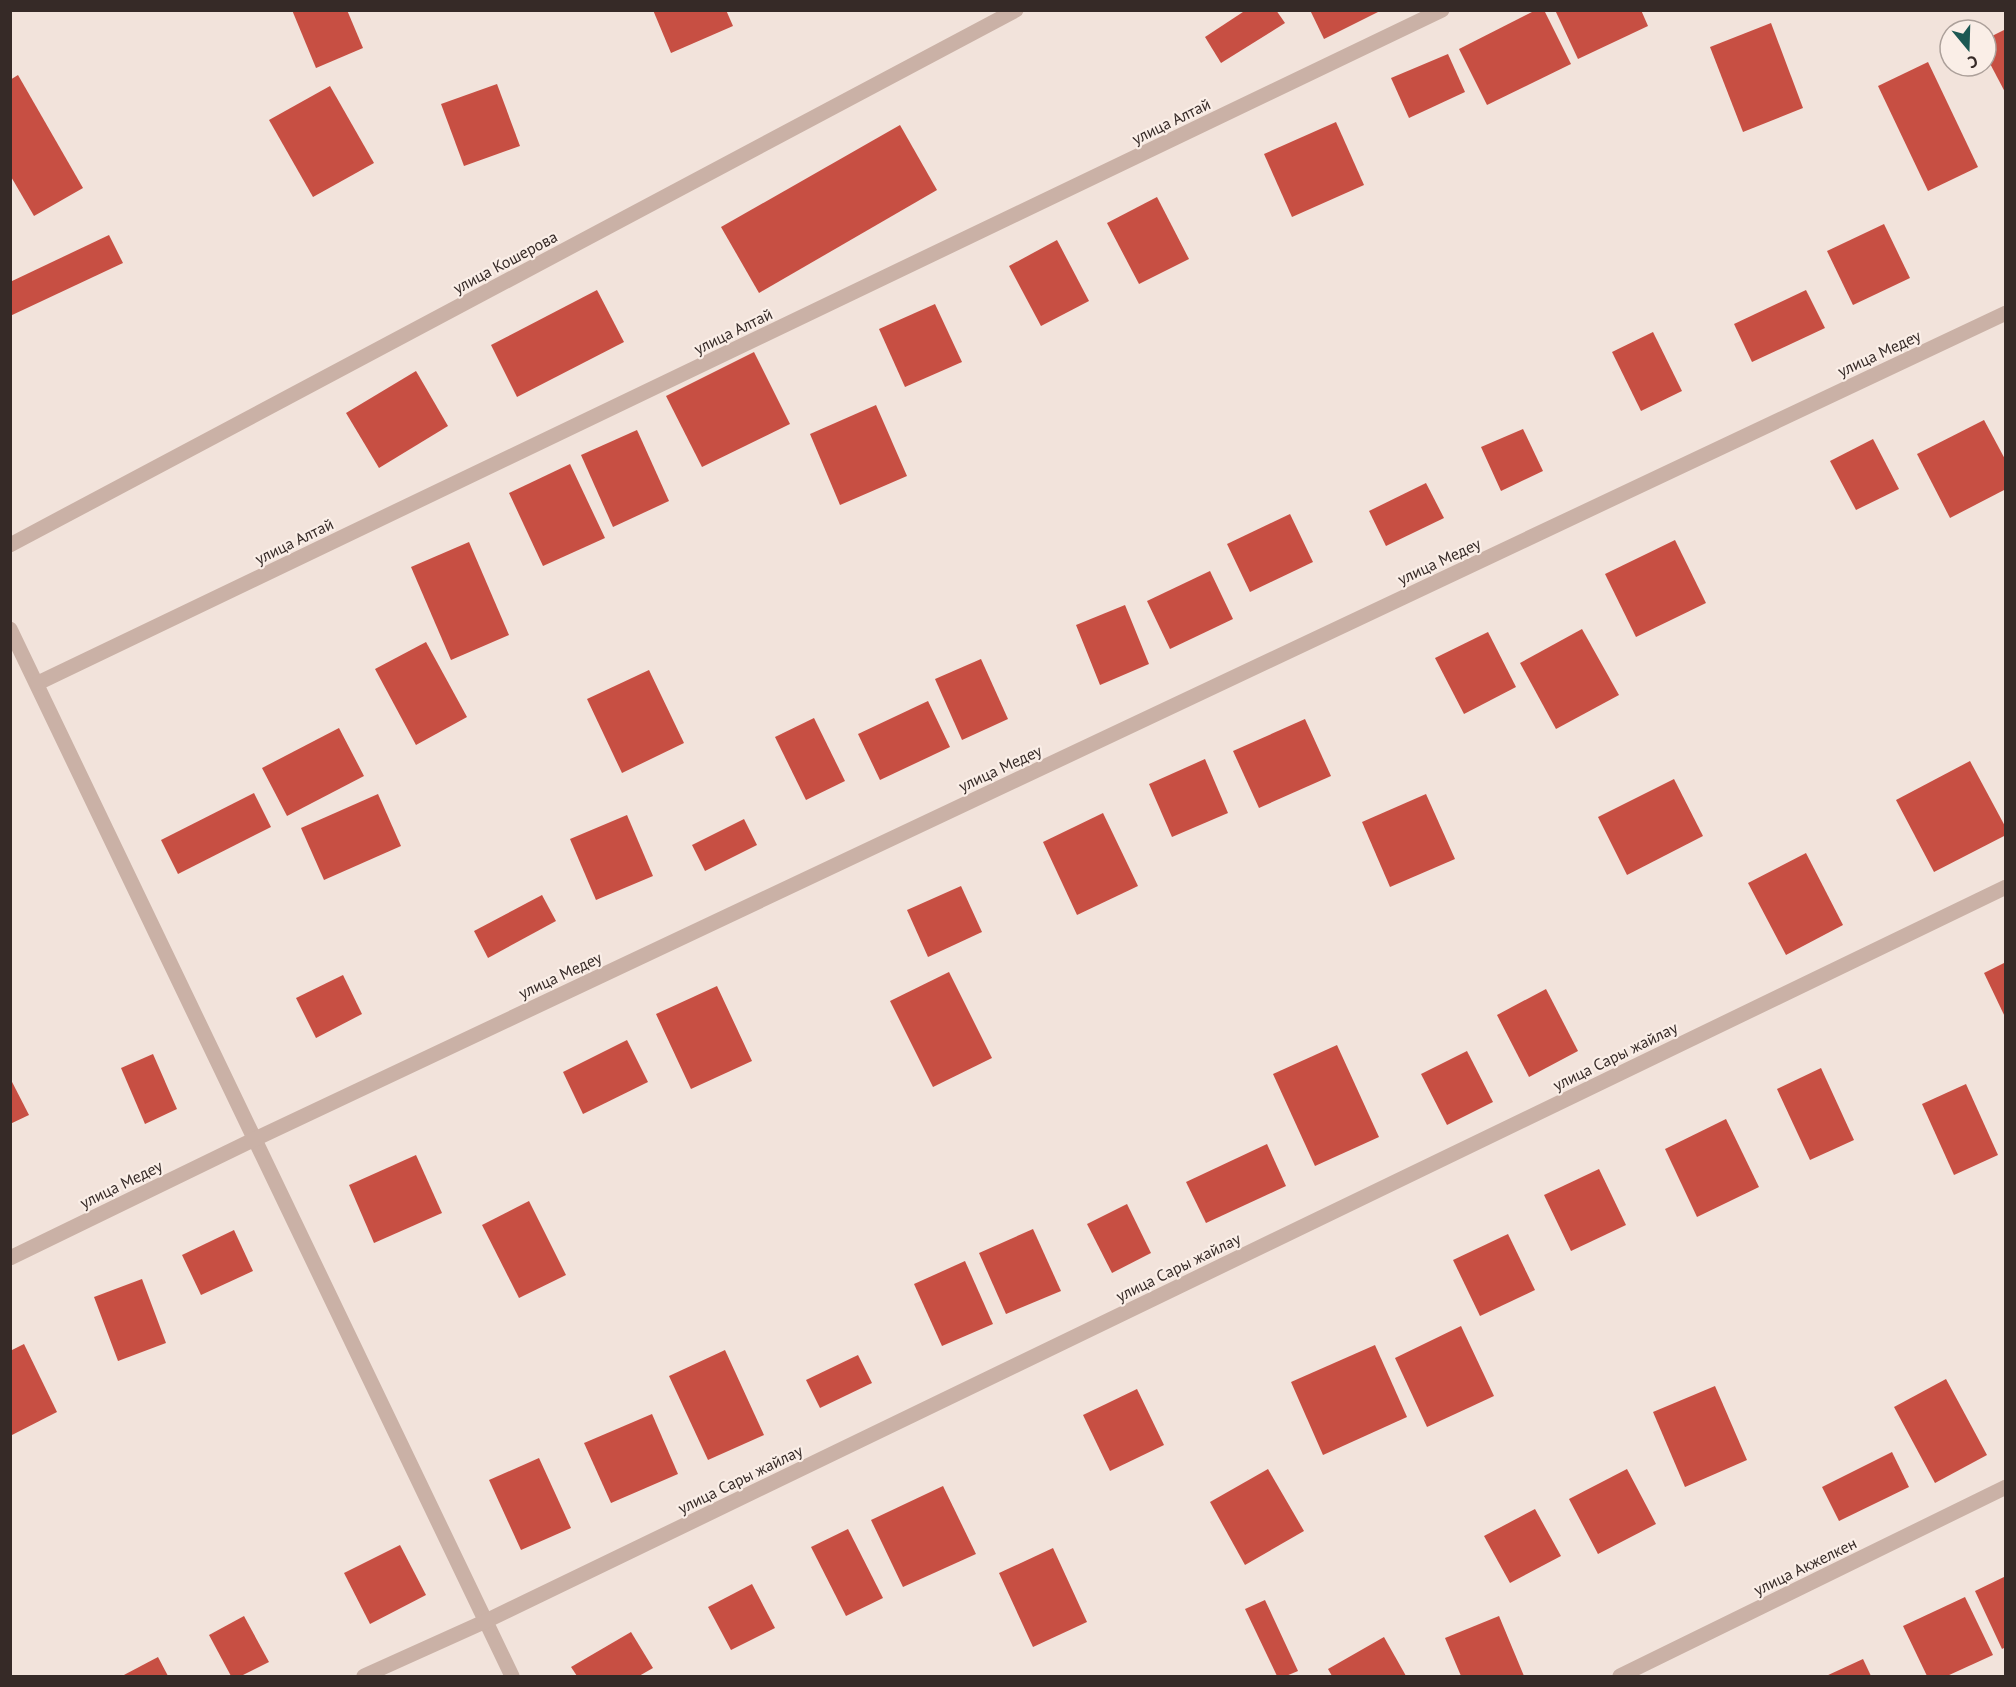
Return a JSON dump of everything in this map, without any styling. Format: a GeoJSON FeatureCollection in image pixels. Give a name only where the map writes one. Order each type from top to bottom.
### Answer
{"type":"FeatureCollection","features":[{"type":"Feature","properties":{"kind":"street","name":"улица Кошерова"},"geometry":{"type":"LineString","coordinates":[[10,545],[1016,10]]}},
{"type":"Feature","properties":{"kind":"street","name":"улица Алтай"},"geometry":{"type":"LineString","coordinates":[[38,683],[1443,10]]}},
{"type":"Feature","properties":{"kind":"street","name":"улица Медеу"},"geometry":{"type":"LineString","coordinates":[[10,1258],[255,1139],[2006,313]]}},
{"type":"Feature","properties":{"kind":"street"},"geometry":{"type":"LineString","coordinates":[[10,628],[512,1677]]}},
{"type":"Feature","properties":{"kind":"street","name":"улица Сары жайлау"},"geometry":{"type":"LineString","coordinates":[[364,1677],[486,1621],[2006,887]]}},
{"type":"Feature","properties":{"kind":"street","name":"улица Акжелкен"},"geometry":{"type":"LineString","coordinates":[[1620,1677],[2006,1487]]}},
{"type":"Feature","properties":{"kind":"building"},"geometry":{"type":"Polygon","coordinates":[[[292,10],[347,10],[363,48],[316,68],[292,10]]]}},
{"type":"Feature","properties":{"kind":"building"},"geometry":{"type":"Polygon","coordinates":[[[653,10],[726,10],[733,26],[671,53],[653,10]]]}},
{"type":"Feature","properties":{"kind":"building"},"geometry":{"type":"Polygon","coordinates":[[[1246,10],[1276,10],[1285,23],[1221,63],[1205,37],[1246,10]]]}},
{"type":"Feature","properties":{"kind":"building"},"geometry":{"type":"Polygon","coordinates":[[[1310,10],[1382,10],[1324,39],[1310,10]]]}},
{"type":"Feature","properties":{"kind":"building"},"geometry":{"type":"Polygon","coordinates":[[[1536,10],[1544,10],[1571,64],[1487,105],[1459,49],[1536,10]]]}},
{"type":"Feature","properties":{"kind":"building"},"geometry":{"type":"Polygon","coordinates":[[[1555,10],[1641,10],[1648,26],[1578,59],[1555,10]]]}},
{"type":"Feature","properties":{"kind":"building"},"geometry":{"type":"Polygon","coordinates":[[[1771,23],[1803,108],[1743,132],[1710,47],[1771,23]]]}},
{"type":"Feature","properties":{"kind":"building"},"geometry":{"type":"Polygon","coordinates":[[[2006,29],[2006,94],[1998,78],[1998,33],[2006,29]]]}},
{"type":"Feature","properties":{"kind":"building"},"geometry":{"type":"Polygon","coordinates":[[[1448,54],[1465,92],[1409,118],[1391,78],[1448,54]]]}},
{"type":"Feature","properties":{"kind":"building"},"geometry":{"type":"Polygon","coordinates":[[[1928,62],[1978,167],[1928,191],[1878,86],[1928,62]]]}},
{"type":"Feature","properties":{"kind":"building"},"geometry":{"type":"Polygon","coordinates":[[[18,75],[83,188],[34,216],[10,175],[10,80],[18,75]]]}},
{"type":"Feature","properties":{"kind":"building"},"geometry":{"type":"Polygon","coordinates":[[[497,84],[520,146],[464,166],[441,104],[497,84]]]}},
{"type":"Feature","properties":{"kind":"building"},"geometry":{"type":"Polygon","coordinates":[[[330,86],[374,163],[313,197],[269,120],[330,86]]]}},
{"type":"Feature","properties":{"kind":"building"},"geometry":{"type":"Polygon","coordinates":[[[1336,122],[1364,185],[1292,217],[1264,154],[1336,122]]]}},
{"type":"Feature","properties":{"kind":"building"},"geometry":{"type":"Polygon","coordinates":[[[900,125],[937,190],[759,293],[721,227],[900,125]]]}},
{"type":"Feature","properties":{"kind":"building"},"geometry":{"type":"Polygon","coordinates":[[[1157,197],[1189,259],[1139,284],[1107,223],[1157,197]]]}},
{"type":"Feature","properties":{"kind":"building"},"geometry":{"type":"Polygon","coordinates":[[[1884,224],[1910,278],[1853,305],[1827,251],[1884,224]]]}},
{"type":"Feature","properties":{"kind":"building"},"geometry":{"type":"Polygon","coordinates":[[[109,235],[123,263],[10,316],[10,282],[109,235]]]}},
{"type":"Feature","properties":{"kind":"building"},"geometry":{"type":"Polygon","coordinates":[[[1057,240],[1089,301],[1041,326],[1009,266],[1057,240]]]}},
{"type":"Feature","properties":{"kind":"building"},"geometry":{"type":"Polygon","coordinates":[[[597,290],[624,342],[517,397],[491,345],[597,290]]]}},
{"type":"Feature","properties":{"kind":"building"},"geometry":{"type":"Polygon","coordinates":[[[1806,290],[1825,328],[1752,362],[1734,324],[1806,290]]]}},
{"type":"Feature","properties":{"kind":"building"},"geometry":{"type":"Polygon","coordinates":[[[935,304],[962,362],[905,387],[879,329],[935,304]]]}},
{"type":"Feature","properties":{"kind":"building"},"geometry":{"type":"Polygon","coordinates":[[[1653,332],[1682,391],[1641,411],[1612,352],[1653,332]]]}},
{"type":"Feature","properties":{"kind":"building"},"geometry":{"type":"Polygon","coordinates":[[[754,352],[790,424],[702,467],[666,396],[754,352]]]}},
{"type":"Feature","properties":{"kind":"building"},"geometry":{"type":"Polygon","coordinates":[[[416,371],[448,426],[379,468],[346,413],[416,371]]]}},
{"type":"Feature","properties":{"kind":"building"},"geometry":{"type":"Polygon","coordinates":[[[876,405],[907,476],[840,505],[810,434],[876,405]]]}},
{"type":"Feature","properties":{"kind":"building"},"geometry":{"type":"Polygon","coordinates":[[[1984,420],[2006,461],[2006,489],[1950,518],[1917,454],[1984,420]]]}},
{"type":"Feature","properties":{"kind":"building"},"geometry":{"type":"Polygon","coordinates":[[[1523,429],[1543,471],[1501,491],[1481,447],[1523,429]]]}},
{"type":"Feature","properties":{"kind":"building"},"geometry":{"type":"Polygon","coordinates":[[[637,430],[669,501],[613,527],[581,455],[637,430]]]}},
{"type":"Feature","properties":{"kind":"building"},"geometry":{"type":"Polygon","coordinates":[[[1873,439],[1899,489],[1856,510],[1830,461],[1873,439]]]}},
{"type":"Feature","properties":{"kind":"building"},"geometry":{"type":"Polygon","coordinates":[[[570,464],[605,538],[543,566],[509,493],[570,464]]]}},
{"type":"Feature","properties":{"kind":"building"},"geometry":{"type":"Polygon","coordinates":[[[1426,483],[1444,518],[1386,546],[1369,511],[1426,483]]]}},
{"type":"Feature","properties":{"kind":"building"},"geometry":{"type":"Polygon","coordinates":[[[1290,514],[1313,562],[1250,592],[1227,544],[1290,514]]]}},
{"type":"Feature","properties":{"kind":"building"},"geometry":{"type":"Polygon","coordinates":[[[1675,540],[1706,603],[1636,637],[1605,574],[1675,540]]]}},
{"type":"Feature","properties":{"kind":"building"},"geometry":{"type":"Polygon","coordinates":[[[469,542],[509,635],[451,660],[411,567],[469,542]]]}},
{"type":"Feature","properties":{"kind":"building"},"geometry":{"type":"Polygon","coordinates":[[[1210,571],[1233,619],[1170,649],[1147,601],[1210,571]]]}},
{"type":"Feature","properties":{"kind":"building"},"geometry":{"type":"Polygon","coordinates":[[[1125,605],[1149,664],[1100,685],[1076,625],[1125,605]]]}},
{"type":"Feature","properties":{"kind":"building"},"geometry":{"type":"Polygon","coordinates":[[[1582,629],[1619,695],[1556,729],[1520,663],[1582,629]]]}},
{"type":"Feature","properties":{"kind":"building"},"geometry":{"type":"Polygon","coordinates":[[[1488,632],[1516,687],[1464,714],[1435,658],[1488,632]]]}},
{"type":"Feature","properties":{"kind":"building"},"geometry":{"type":"Polygon","coordinates":[[[426,642],[467,717],[416,745],[375,669],[426,642]]]}},
{"type":"Feature","properties":{"kind":"building"},"geometry":{"type":"Polygon","coordinates":[[[981,659],[1008,719],[962,740],[935,679],[981,659]]]}},
{"type":"Feature","properties":{"kind":"building"},"geometry":{"type":"Polygon","coordinates":[[[649,670],[684,743],[622,773],[587,699],[649,670]]]}},
{"type":"Feature","properties":{"kind":"building"},"geometry":{"type":"Polygon","coordinates":[[[928,701],[950,747],[880,780],[858,734],[928,701]]]}},
{"type":"Feature","properties":{"kind":"building"},"geometry":{"type":"Polygon","coordinates":[[[814,718],[845,781],[806,800],[775,737],[814,718]]]}},
{"type":"Feature","properties":{"kind":"building"},"geometry":{"type":"Polygon","coordinates":[[[1305,719],[1331,776],[1259,808],[1233,751],[1305,719]]]}},
{"type":"Feature","properties":{"kind":"building"},"geometry":{"type":"Polygon","coordinates":[[[339,728],[364,776],[287,816],[262,768],[339,728]]]}},
{"type":"Feature","properties":{"kind":"building"},"geometry":{"type":"Polygon","coordinates":[[[1205,759],[1228,813],[1172,837],[1149,784],[1205,759]]]}},
{"type":"Feature","properties":{"kind":"building"},"geometry":{"type":"Polygon","coordinates":[[[1970,761],[2006,828],[2006,835],[1934,872],[1896,800],[1970,761]]]}},
{"type":"Feature","properties":{"kind":"building"},"geometry":{"type":"Polygon","coordinates":[[[1674,779],[1703,836],[1627,875],[1598,817],[1674,779]]]}},
{"type":"Feature","properties":{"kind":"building"},"geometry":{"type":"Polygon","coordinates":[[[254,793],[271,827],[178,874],[161,840],[254,793]]]}},
{"type":"Feature","properties":{"kind":"building"},"geometry":{"type":"Polygon","coordinates":[[[378,794],[401,846],[324,880],[301,828],[378,794]]]}},
{"type":"Feature","properties":{"kind":"building"},"geometry":{"type":"Polygon","coordinates":[[[1426,794],[1455,859],[1390,887],[1362,822],[1426,794]]]}},
{"type":"Feature","properties":{"kind":"building"},"geometry":{"type":"Polygon","coordinates":[[[1103,813],[1138,886],[1077,915],[1043,842],[1103,813]]]}},
{"type":"Feature","properties":{"kind":"building"},"geometry":{"type":"Polygon","coordinates":[[[627,815],[653,876],[596,900],[570,839],[627,815]]]}},
{"type":"Feature","properties":{"kind":"building"},"geometry":{"type":"Polygon","coordinates":[[[744,819],[757,845],[705,871],[692,845],[744,819]]]}},
{"type":"Feature","properties":{"kind":"building"},"geometry":{"type":"Polygon","coordinates":[[[1806,853],[1843,925],[1786,955],[1748,883],[1806,853]]]}},
{"type":"Feature","properties":{"kind":"building"},"geometry":{"type":"Polygon","coordinates":[[[961,886],[982,932],[928,957],[907,910],[961,886]]]}},
{"type":"Feature","properties":{"kind":"building"},"geometry":{"type":"Polygon","coordinates":[[[542,895],[556,921],[488,958],[474,931],[542,895]]]}},
{"type":"Feature","properties":{"kind":"building"},"geometry":{"type":"Polygon","coordinates":[[[2006,962],[2006,1019],[1984,973],[2006,962]]]}},
{"type":"Feature","properties":{"kind":"building"},"geometry":{"type":"Polygon","coordinates":[[[949,972],[992,1058],[933,1087],[890,1001],[949,972]]]}},
{"type":"Feature","properties":{"kind":"building"},"geometry":{"type":"Polygon","coordinates":[[[343,975],[362,1014],[316,1038],[296,998],[343,975]]]}},
{"type":"Feature","properties":{"kind":"building"},"geometry":{"type":"Polygon","coordinates":[[[717,986],[752,1061],[691,1089],[656,1014],[717,986]]]}},
{"type":"Feature","properties":{"kind":"building"},"geometry":{"type":"Polygon","coordinates":[[[1546,989],[1578,1051],[1529,1077],[1497,1015],[1546,989]]]}},
{"type":"Feature","properties":{"kind":"building"},"geometry":{"type":"Polygon","coordinates":[[[627,1040],[648,1082],[583,1114],[563,1072],[627,1040]]]}},
{"type":"Feature","properties":{"kind":"building"},"geometry":{"type":"Polygon","coordinates":[[[1337,1045],[1379,1137],[1315,1166],[1273,1074],[1337,1045]]]}},
{"type":"Feature","properties":{"kind":"building"},"geometry":{"type":"Polygon","coordinates":[[[1467,1051],[1493,1102],[1447,1125],[1421,1074],[1467,1051]]]}},
{"type":"Feature","properties":{"kind":"building"},"geometry":{"type":"Polygon","coordinates":[[[153,1054],[177,1109],[145,1124],[121,1068],[153,1054]]]}},
{"type":"Feature","properties":{"kind":"building"},"geometry":{"type":"Polygon","coordinates":[[[1821,1068],[1854,1140],[1810,1160],[1777,1089],[1821,1068]]]}},
{"type":"Feature","properties":{"kind":"building"},"geometry":{"type":"Polygon","coordinates":[[[10,1078],[29,1115],[10,1124],[10,1078]]]}},
{"type":"Feature","properties":{"kind":"building"},"geometry":{"type":"Polygon","coordinates":[[[1966,1084],[1998,1155],[1954,1175],[1922,1104],[1966,1084]]]}},
{"type":"Feature","properties":{"kind":"building"},"geometry":{"type":"Polygon","coordinates":[[[1726,1119],[1759,1187],[1697,1217],[1665,1149],[1726,1119]]]}},
{"type":"Feature","properties":{"kind":"building"},"geometry":{"type":"Polygon","coordinates":[[[1267,1144],[1286,1186],[1206,1223],[1186,1182],[1267,1144]]]}},
{"type":"Feature","properties":{"kind":"building"},"geometry":{"type":"Polygon","coordinates":[[[416,1155],[442,1213],[374,1243],[349,1185],[416,1155]]]}},
{"type":"Feature","properties":{"kind":"building"},"geometry":{"type":"Polygon","coordinates":[[[1599,1169],[1626,1225],[1571,1251],[1544,1195],[1599,1169]]]}},
{"type":"Feature","properties":{"kind":"building"},"geometry":{"type":"Polygon","coordinates":[[[529,1201],[566,1275],[519,1298],[482,1225],[529,1201]]]}},
{"type":"Feature","properties":{"kind":"building"},"geometry":{"type":"Polygon","coordinates":[[[1127,1204],[1151,1253],[1112,1273],[1087,1224],[1127,1204]]]}},
{"type":"Feature","properties":{"kind":"building"},"geometry":{"type":"Polygon","coordinates":[[[1033,1229],[1061,1291],[1006,1314],[979,1253],[1033,1229]]]}},
{"type":"Feature","properties":{"kind":"building"},"geometry":{"type":"Polygon","coordinates":[[[234,1230],[253,1271],[201,1295],[182,1255],[234,1230]]]}},
{"type":"Feature","properties":{"kind":"building"},"geometry":{"type":"Polygon","coordinates":[[[1508,1234],[1535,1290],[1480,1316],[1453,1260],[1508,1234]]]}},
{"type":"Feature","properties":{"kind":"building"},"geometry":{"type":"Polygon","coordinates":[[[965,1261],[993,1324],[942,1346],[914,1284],[965,1261]]]}},
{"type":"Feature","properties":{"kind":"building"},"geometry":{"type":"Polygon","coordinates":[[[142,1279],[166,1343],[118,1361],[94,1297],[142,1279]]]}},
{"type":"Feature","properties":{"kind":"building"},"geometry":{"type":"Polygon","coordinates":[[[1461,1326],[1494,1396],[1427,1427],[1395,1358],[1461,1326]]]}},
{"type":"Feature","properties":{"kind":"building"},"geometry":{"type":"Polygon","coordinates":[[[24,1344],[57,1412],[10,1436],[10,1351],[24,1344]]]}},
{"type":"Feature","properties":{"kind":"building"},"geometry":{"type":"Polygon","coordinates":[[[1375,1345],[1407,1417],[1323,1455],[1291,1382],[1375,1345]]]}},
{"type":"Feature","properties":{"kind":"building"},"geometry":{"type":"Polygon","coordinates":[[[725,1350],[764,1435],[708,1460],[669,1376],[725,1350]]]}},
{"type":"Feature","properties":{"kind":"building"},"geometry":{"type":"Polygon","coordinates":[[[858,1355],[872,1383],[820,1408],[806,1380],[858,1355]]]}},
{"type":"Feature","properties":{"kind":"building"},"geometry":{"type":"Polygon","coordinates":[[[1946,1379],[1987,1455],[1935,1483],[1894,1407],[1946,1379]]]}},
{"type":"Feature","properties":{"kind":"building"},"geometry":{"type":"Polygon","coordinates":[[[1715,1386],[1747,1460],[1685,1487],[1653,1412],[1715,1386]]]}},
{"type":"Feature","properties":{"kind":"building"},"geometry":{"type":"Polygon","coordinates":[[[1137,1389],[1164,1445],[1110,1471],[1083,1415],[1137,1389]]]}},
{"type":"Feature","properties":{"kind":"building"},"geometry":{"type":"Polygon","coordinates":[[[652,1414],[678,1474],[611,1503],[584,1443],[652,1414]]]}},
{"type":"Feature","properties":{"kind":"building"},"geometry":{"type":"Polygon","coordinates":[[[1892,1452],[1909,1487],[1839,1521],[1822,1487],[1892,1452]]]}},
{"type":"Feature","properties":{"kind":"building"},"geometry":{"type":"Polygon","coordinates":[[[539,1458],[571,1528],[521,1550],[489,1480],[539,1458]]]}},
{"type":"Feature","properties":{"kind":"building"},"geometry":{"type":"Polygon","coordinates":[[[1268,1469],[1304,1531],[1245,1565],[1210,1502],[1268,1469]]]}},
{"type":"Feature","properties":{"kind":"building"},"geometry":{"type":"Polygon","coordinates":[[[1627,1469],[1656,1524],[1598,1554],[1569,1499],[1627,1469]]]}},
{"type":"Feature","properties":{"kind":"building"},"geometry":{"type":"Polygon","coordinates":[[[943,1486],[976,1554],[903,1587],[871,1520],[943,1486]]]}},
{"type":"Feature","properties":{"kind":"building"},"geometry":{"type":"Polygon","coordinates":[[[1535,1509],[1561,1556],[1510,1583],[1484,1536],[1535,1509]]]}},
{"type":"Feature","properties":{"kind":"building"},"geometry":{"type":"Polygon","coordinates":[[[848,1529],[883,1598],[846,1616],[811,1547],[848,1529]]]}},
{"type":"Feature","properties":{"kind":"building"},"geometry":{"type":"Polygon","coordinates":[[[400,1545],[426,1595],[370,1624],[344,1573],[400,1545]]]}},
{"type":"Feature","properties":{"kind":"building"},"geometry":{"type":"Polygon","coordinates":[[[1053,1548],[1087,1622],[1033,1647],[999,1573],[1053,1548]]]}},
{"type":"Feature","properties":{"kind":"building"},"geometry":{"type":"Polygon","coordinates":[[[2006,1576],[2006,1647],[2002,1649],[1975,1591],[2006,1576]]]}},
{"type":"Feature","properties":{"kind":"building"},"geometry":{"type":"Polygon","coordinates":[[[752,1584],[775,1628],[731,1650],[708,1607],[752,1584]]]}},
{"type":"Feature","properties":{"kind":"building"},"geometry":{"type":"Polygon","coordinates":[[[1965,1597],[1993,1655],[1947,1676],[1927,1676],[1903,1626],[1965,1597]]]}},
{"type":"Feature","properties":{"kind":"building"},"geometry":{"type":"Polygon","coordinates":[[[1265,1600],[1298,1671],[1286,1676],[1277,1676],[1245,1609],[1265,1600]]]}},
{"type":"Feature","properties":{"kind":"building"},"geometry":{"type":"Polygon","coordinates":[[[244,1616],[269,1662],[241,1676],[231,1676],[209,1635],[244,1616]]]}},
{"type":"Feature","properties":{"kind":"building"},"geometry":{"type":"Polygon","coordinates":[[[1499,1616],[1524,1676],[1461,1676],[1445,1638],[1499,1616]]]}},
{"type":"Feature","properties":{"kind":"building"},"geometry":{"type":"Polygon","coordinates":[[[631,1632],[653,1668],[639,1676],[577,1676],[571,1667],[631,1632]]]}},
{"type":"Feature","properties":{"kind":"building"},"geometry":{"type":"Polygon","coordinates":[[[1384,1637],[1406,1676],[1332,1676],[1328,1669],[1384,1637]]]}},
{"type":"Feature","properties":{"kind":"building"},"geometry":{"type":"Polygon","coordinates":[[[158,1657],[168,1676],[122,1676],[158,1657]]]}},
{"type":"Feature","properties":{"kind":"building"},"geometry":{"type":"Polygon","coordinates":[[[1863,1659],[1871,1676],[1826,1676],[1863,1659]]]}}]}
